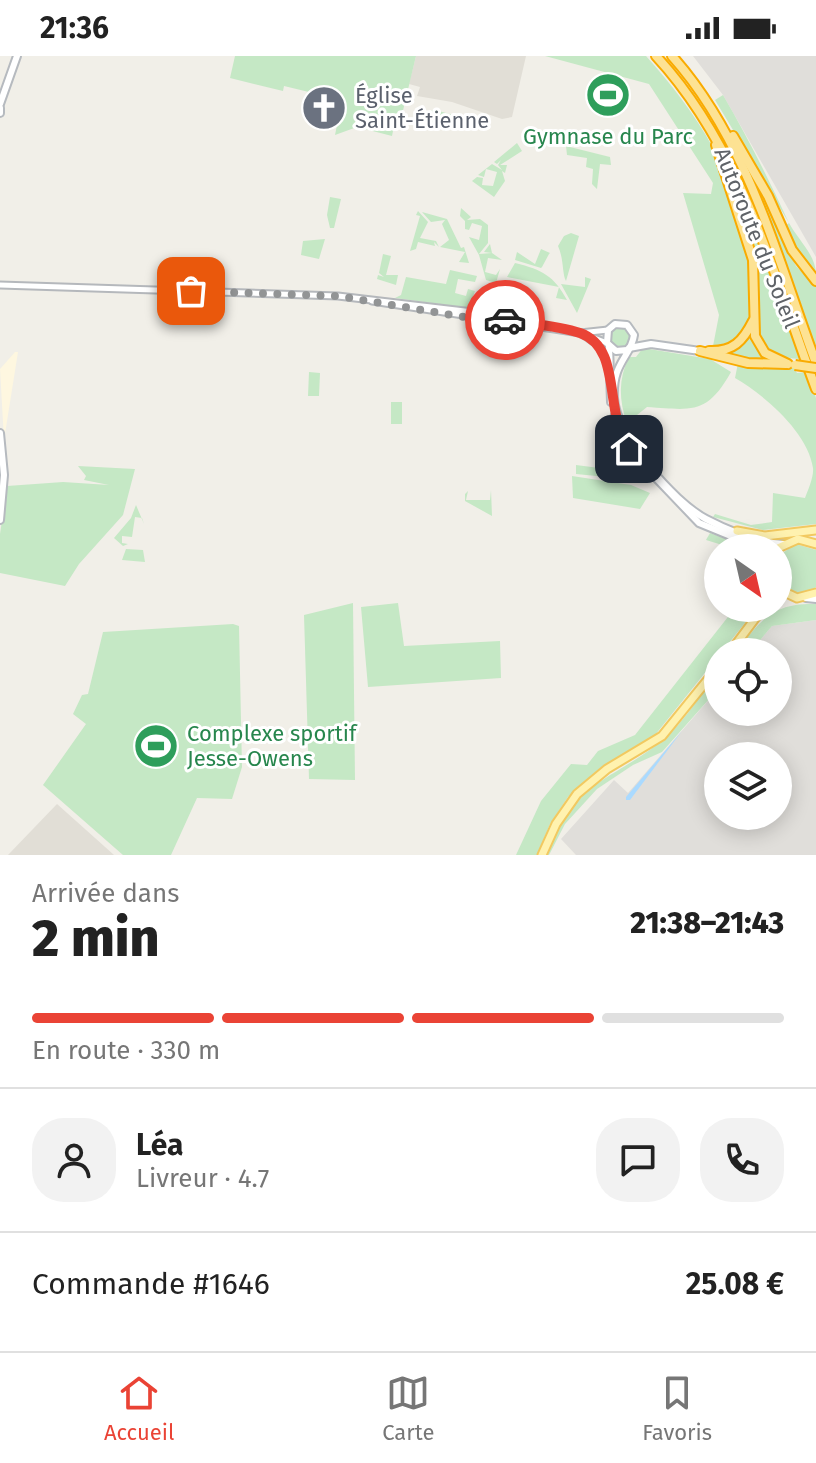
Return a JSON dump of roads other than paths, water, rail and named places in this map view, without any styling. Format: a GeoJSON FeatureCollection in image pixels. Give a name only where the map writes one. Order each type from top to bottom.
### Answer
{"type":"FeatureCollection","features":[{"type":"Feature","properties":{"kind":"highway","name":"Autoroute du Soleil"},"geometry":{"type":"LineString","coordinates":[[656,56],[710,126],[741,187],[816,389]]}},
{"type":"Feature","properties":{"kind":"highway","name":"Autoroute du Soleil"},"geometry":{"type":"LineString","coordinates":[[672,56],[695,85],[750,182],[816,365]]}},
{"type":"Feature","properties":{"kind":"highway"},"geometry":{"type":"LineString","coordinates":[[695,85],[702,87],[724,121],[768,196],[792,250],[816,281]]}},
{"type":"Feature","properties":{"kind":"highway"},"geometry":{"type":"LineString","coordinates":[[710,126],[752,253],[756,282],[753,319],[761,348],[792,364]]}},
{"type":"Feature","properties":{"kind":"highway"},"geometry":{"type":"LineString","coordinates":[[700,351],[723,351],[735,346],[753,319]]}},
{"type":"Feature","properties":{"kind":"highway"},"geometry":{"type":"LineString","coordinates":[[700,351],[748,363],[816,365]]}},
{"type":"Feature","properties":{"kind":"main road"},"geometry":{"type":"LineString","coordinates":[[0,108],[17,56]]}},
{"type":"Feature","properties":{"kind":"main road"},"geometry":{"type":"LineString","coordinates":[[700,351],[651,344],[634,335],[623,323],[608,330],[616,426],[633,455],[699,523],[726,534]]}},
{"type":"Feature","properties":{"kind":"main road"},"geometry":{"type":"LineString","coordinates":[[634,335],[615,374],[614,401],[626,438],[696,512],[746,534]]}},
{"type":"Feature","properties":{"kind":"main road"},"geometry":{"type":"LineString","coordinates":[[608,344],[616,351],[651,344]]}},
{"type":"Feature","properties":{"kind":"main road"},"geometry":{"type":"LineString","coordinates":[[0,433],[4,484],[0,520]]}},
{"type":"Feature","properties":{"kind":"main road"},"geometry":{"type":"LineString","coordinates":[[0,474],[4,484]]}},
{"type":"Feature","properties":{"kind":"main road"},"geometry":{"type":"LineString","coordinates":[[0,496],[1,511]]}},
{"type":"Feature","properties":{"kind":"main road"},"geometry":{"type":"LineString","coordinates":[[737,531],[765,536],[816,530]]}},
{"type":"Feature","properties":{"kind":"main road"},"geometry":{"type":"LineString","coordinates":[[792,541],[798,539],[815,543]]}},
{"type":"Feature","properties":{"kind":"main road"},"geometry":{"type":"LineString","coordinates":[[806,598],[816,593]]}},
{"type":"Feature","properties":{"kind":"main road"},"geometry":{"type":"LineString","coordinates":[[792,596],[816,599]]}},
{"type":"Feature","properties":{"kind":"main road"},"geometry":{"type":"LineString","coordinates":[[741,638],[753,623]]}},
{"type":"Feature","properties":{"kind":"main road"},"geometry":{"type":"LineString","coordinates":[[542,855],[556,824],[577,794],[607,769],[662,736],[704,684]]}},
{"type":"Feature","properties":{"kind":"street"},"geometry":{"type":"LineString","coordinates":[[0,285],[369,299],[582,334],[608,344]]}},
{"type":"Feature","properties":{"kind":"street"},"geometry":{"type":"LineString","coordinates":[[582,334],[608,330]]}},
{"type":"Feature","properties":{"kind":"street"},"geometry":{"type":"LineString","coordinates":[[582,334],[603,350],[610,382]]}},
{"type":"Feature","properties":{"kind":"water"},"geometry":{"type":"Polygon","coordinates":[[[682,731],[630,800],[626,800],[626,797],[682,731]]]}},
{"type":"Feature","properties":{"kind":"place","name":"Gymnase du Parc"},"geometry":{"type":"Point","coordinates":[608,95]}},
{"type":"Feature","properties":{"kind":"place","name":"Église Saint-Étienne"},"geometry":{"type":"Point","coordinates":[324,108]}},
{"type":"Feature","properties":{"kind":"place","name":"Complexe sportif Jesse-Owens"},"geometry":{"type":"Point","coordinates":[156,746]}}]}
